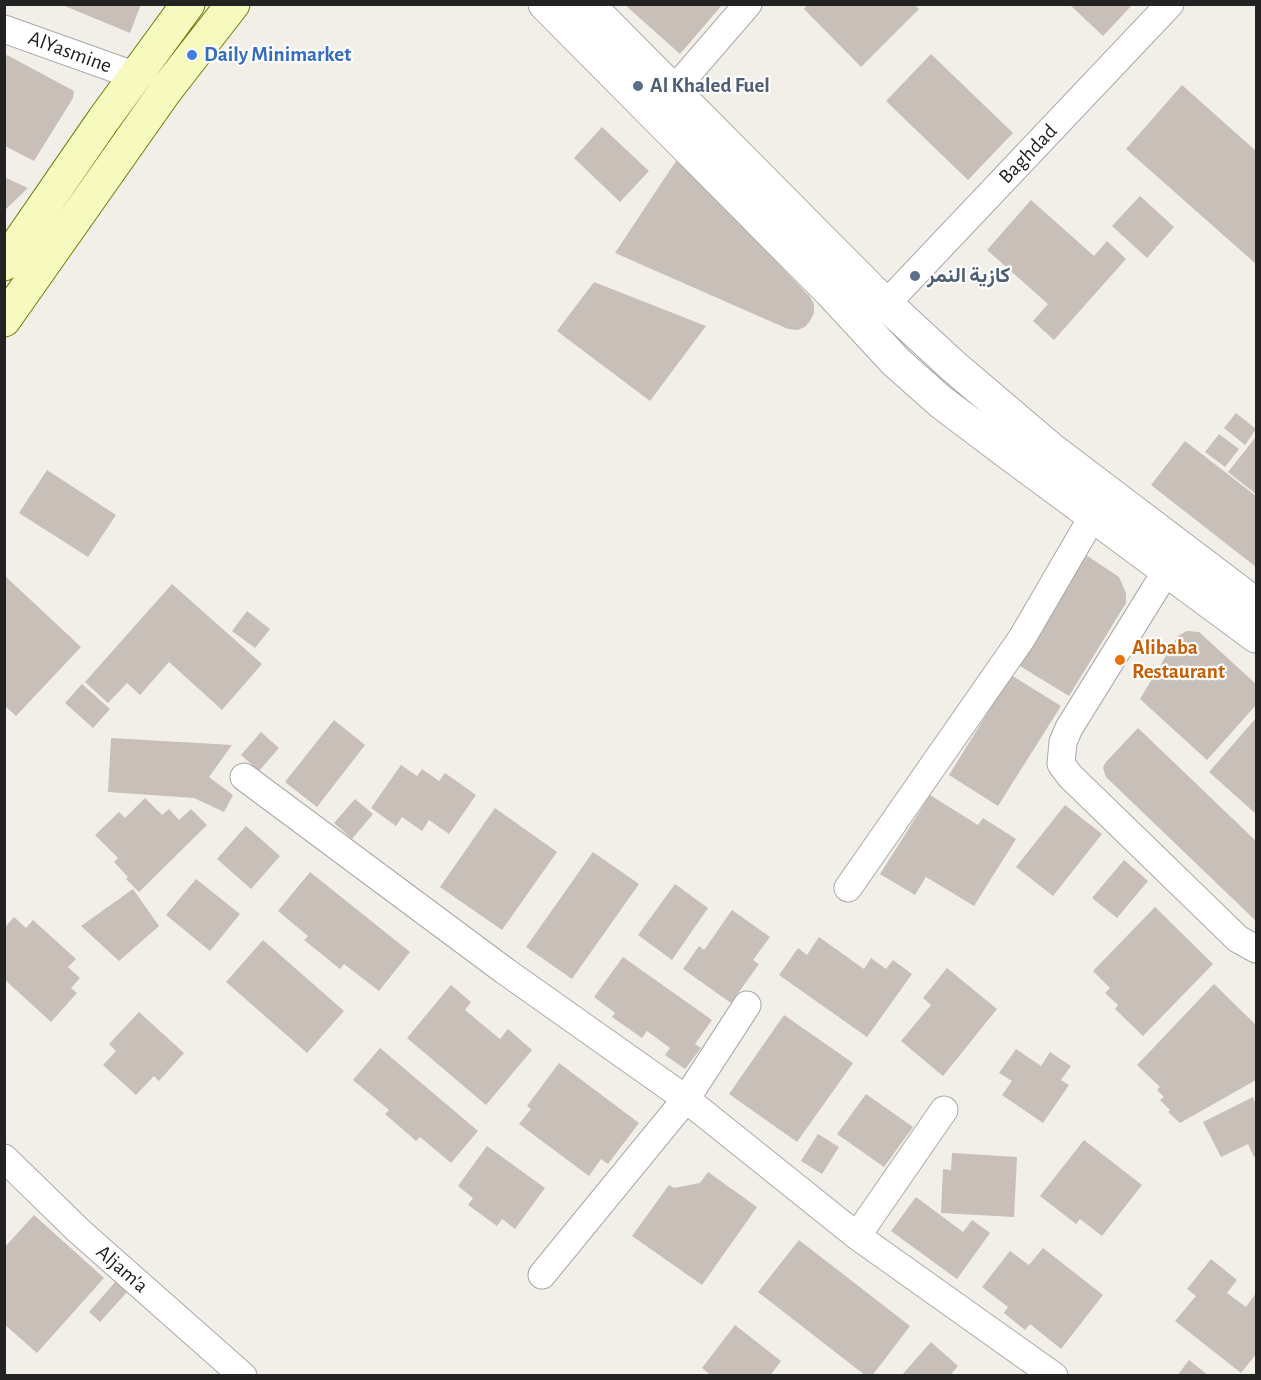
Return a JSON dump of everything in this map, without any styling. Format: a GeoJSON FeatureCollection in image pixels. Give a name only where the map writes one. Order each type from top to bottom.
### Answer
{"type":"FeatureCollection","features":[{"type":"Feature","properties":{"kind":"main road"},"geometry":{"type":"LineString","coordinates":[[4,264],[104,119],[188,4]]}},
{"type":"Feature","properties":{"kind":"main road"},"geometry":{"type":"LineString","coordinates":[[4,320],[166,90],[233,4]]}},
{"type":"Feature","properties":{"kind":"street"},"geometry":{"type":"LineString","coordinates":[[545,4],[831,292],[896,362],[941,402],[1257,636]]}},
{"type":"Feature","properties":{"kind":"street"},"geometry":{"type":"LineString","coordinates":[[587,4],[886,303],[952,365],[1053,451],[1257,605]]}},
{"type":"Feature","properties":{"kind":"street"},"geometry":{"type":"LineString","coordinates":[[673,91],[748,4]]}},
{"type":"Feature","properties":{"kind":"street","name":"Baghdad"},"geometry":{"type":"LineString","coordinates":[[886,303],[1170,4]]}},
{"type":"Feature","properties":{"kind":"street","name":"AlYasmine"},"geometry":{"type":"LineString","coordinates":[[4,29],[136,76]]}},
{"type":"Feature","properties":{"kind":"street"},"geometry":{"type":"LineString","coordinates":[[848,888],[1022,638],[1093,516]]}},
{"type":"Feature","properties":{"kind":"street"},"geometry":{"type":"LineString","coordinates":[[1167,570],[1070,728],[1063,742],[1061,764],[1070,776],[1238,939],[1257,949]]}},
{"type":"Feature","properties":{"kind":"street"},"geometry":{"type":"LineString","coordinates":[[244,777],[506,971],[686,1099],[857,1236],[1054,1376]]}},
{"type":"Feature","properties":{"kind":"street"},"geometry":{"type":"LineString","coordinates":[[542,1275],[686,1099],[747,1005]]}},
{"type":"Feature","properties":{"kind":"street"},"geometry":{"type":"LineString","coordinates":[[857,1236],[944,1110]]}},
{"type":"Feature","properties":{"kind":"street","name":"Aljam'a"},"geometry":{"type":"LineString","coordinates":[[4,1158],[79,1231],[243,1376]]}},
{"type":"Feature","properties":{"kind":"building"},"geometry":{"type":"Polygon","coordinates":[[[60,4],[141,4],[130,33],[60,4]]]}},
{"type":"Feature","properties":{"kind":"building"},"geometry":{"type":"Polygon","coordinates":[[[624,4],[723,4],[680,54],[624,4]]]}},
{"type":"Feature","properties":{"kind":"building"},"geometry":{"type":"Polygon","coordinates":[[[808,4],[914,4],[919,9],[861,67],[804,9],[808,4]]]}},
{"type":"Feature","properties":{"kind":"building"},"geometry":{"type":"Polygon","coordinates":[[[1069,4],[1133,4],[1103,36],[1069,4]]]}},
{"type":"Feature","properties":{"kind":"building"},"geometry":{"type":"Polygon","coordinates":[[[931,54],[1013,133],[968,180],[886,101],[931,54]]]}},
{"type":"Feature","properties":{"kind":"building"},"geometry":{"type":"Polygon","coordinates":[[[7,55],[74,91],[73,98],[34,161],[5,146],[5,60],[7,55]]]}},
{"type":"Feature","properties":{"kind":"building"},"geometry":{"type":"Polygon","coordinates":[[[1182,85],[1256,151],[1256,264],[1126,149],[1182,85]]]}},
{"type":"Feature","properties":{"kind":"building"},"geometry":{"type":"Polygon","coordinates":[[[602,127],[649,171],[620,202],[574,158],[602,127]]]}},
{"type":"Feature","properties":{"kind":"building"},"geometry":{"type":"Polygon","coordinates":[[[678,158],[810,297],[814,304],[814,313],[805,327],[797,330],[788,329],[615,253],[678,158]]]}},
{"type":"Feature","properties":{"kind":"building"},"geometry":{"type":"Polygon","coordinates":[[[4,177],[28,188],[4,211],[4,177]]]}},
{"type":"Feature","properties":{"kind":"building"},"geometry":{"type":"Polygon","coordinates":[[[1140,196],[1174,227],[1147,258],[1112,226],[1140,196]]]}},
{"type":"Feature","properties":{"kind":"building"},"geometry":{"type":"Polygon","coordinates":[[[1031,200],[1094,256],[1107,241],[1126,259],[1054,340],[1033,321],[1048,304],[987,250],[1031,200]]]}},
{"type":"Feature","properties":{"kind":"building"},"geometry":{"type":"Polygon","coordinates":[[[594,282],[706,326],[650,401],[557,331],[594,282]]]}},
{"type":"Feature","properties":{"kind":"building"},"geometry":{"type":"Polygon","coordinates":[[[1236,413],[1256,429],[1245,445],[1224,428],[1236,413]]]}},
{"type":"Feature","properties":{"kind":"building"},"geometry":{"type":"Polygon","coordinates":[[[1219,434],[1239,449],[1225,467],[1205,452],[1219,434]]]}},
{"type":"Feature","properties":{"kind":"building"},"geometry":{"type":"Polygon","coordinates":[[[1256,439],[1256,494],[1228,472],[1256,439]]]}},
{"type":"Feature","properties":{"kind":"building"},"geometry":{"type":"Polygon","coordinates":[[[1185,441],[1256,496],[1256,567],[1151,485],[1185,441]]]}},
{"type":"Feature","properties":{"kind":"building"},"geometry":{"type":"Polygon","coordinates":[[[47,470],[116,515],[88,557],[19,513],[47,470]]]}},
{"type":"Feature","properties":{"kind":"building"},"geometry":{"type":"Polygon","coordinates":[[[1083,553],[1119,577],[1126,593],[1126,603],[1069,696],[1015,663],[1083,553]]]}},
{"type":"Feature","properties":{"kind":"building"},"geometry":{"type":"Polygon","coordinates":[[[4,575],[81,647],[16,716],[4,705],[4,575]]]}},
{"type":"Feature","properties":{"kind":"building"},"geometry":{"type":"Polygon","coordinates":[[[172,584],[262,664],[222,710],[169,662],[140,695],[127,683],[108,703],[85,682],[172,584]]]}},
{"type":"Feature","properties":{"kind":"building"},"geometry":{"type":"Polygon","coordinates":[[[247,611],[270,629],[255,648],[232,631],[247,611]]]}},
{"type":"Feature","properties":{"kind":"building"},"geometry":{"type":"Polygon","coordinates":[[[1187,631],[1199,632],[1256,684],[1256,705],[1207,760],[1140,699],[1178,636],[1187,631]]]}},
{"type":"Feature","properties":{"kind":"building"},"geometry":{"type":"Polygon","coordinates":[[[1011,675],[1061,706],[998,806],[949,775],[1011,675]]]}},
{"type":"Feature","properties":{"kind":"building"},"geometry":{"type":"Polygon","coordinates":[[[82,684],[110,709],[93,728],[65,703],[82,684]]]}},
{"type":"Feature","properties":{"kind":"building"},"geometry":{"type":"Polygon","coordinates":[[[1256,718],[1256,814],[1209,772],[1256,718]]]}},
{"type":"Feature","properties":{"kind":"building"},"geometry":{"type":"Polygon","coordinates":[[[334,720],[365,745],[317,807],[285,782],[334,720]]]}},
{"type":"Feature","properties":{"kind":"building"},"geometry":{"type":"Polygon","coordinates":[[[1138,728],[1256,841],[1256,921],[1106,777],[1103,768],[1105,763],[1138,728]]]}},
{"type":"Feature","properties":{"kind":"building"},"geometry":{"type":"Polygon","coordinates":[[[261,732],[279,748],[259,771],[241,755],[261,732]]]}},
{"type":"Feature","properties":{"kind":"building"},"geometry":{"type":"Polygon","coordinates":[[[111,738],[232,745],[209,777],[233,795],[224,812],[194,798],[108,792],[111,738]]]}},
{"type":"Feature","properties":{"kind":"building"},"geometry":{"type":"Polygon","coordinates":[[[401,765],[417,776],[422,769],[439,781],[445,773],[476,795],[449,834],[429,820],[422,831],[402,817],[396,826],[371,808],[401,765]]]}},
{"type":"Feature","properties":{"kind":"building"},"geometry":{"type":"Polygon","coordinates":[[[930,795],[978,825],[983,818],[1016,839],[974,906],[926,877],[915,895],[880,874],[930,795]]]}},
{"type":"Feature","properties":{"kind":"building"},"geometry":{"type":"Polygon","coordinates":[[[145,798],[162,815],[169,809],[179,820],[191,809],[207,825],[139,892],[114,862],[118,858],[95,835],[119,812],[125,818],[145,798]]]}},
{"type":"Feature","properties":{"kind":"building"},"geometry":{"type":"Polygon","coordinates":[[[355,799],[373,814],[352,839],[334,823],[355,799]]]}},
{"type":"Feature","properties":{"kind":"building"},"geometry":{"type":"Polygon","coordinates":[[[1065,805],[1102,834],[1053,896],[1016,867],[1065,805]]]}},
{"type":"Feature","properties":{"kind":"building"},"geometry":{"type":"Polygon","coordinates":[[[495,808],[557,852],[502,930],[440,887],[495,808]]]}},
{"type":"Feature","properties":{"kind":"building"},"geometry":{"type":"Polygon","coordinates":[[[246,826],[280,856],[251,889],[217,859],[246,826]]]}},
{"type":"Feature","properties":{"kind":"building"},"geometry":{"type":"Polygon","coordinates":[[[593,852],[639,884],[572,979],[526,947],[593,852]]]}},
{"type":"Feature","properties":{"kind":"building"},"geometry":{"type":"Polygon","coordinates":[[[1124,860],[1148,881],[1117,918],[1092,898],[1124,860]]]}},
{"type":"Feature","properties":{"kind":"building"},"geometry":{"type":"Polygon","coordinates":[[[310,872],[410,952],[379,991],[344,964],[340,969],[304,940],[308,936],[278,911],[310,872]]]}},
{"type":"Feature","properties":{"kind":"building"},"geometry":{"type":"Polygon","coordinates":[[[196,879],[240,914],[210,951],[166,915],[196,879]]]}},
{"type":"Feature","properties":{"kind":"building"},"geometry":{"type":"Polygon","coordinates":[[[675,884],[708,908],[672,960],[638,935],[675,884]]]}},
{"type":"Feature","properties":{"kind":"building"},"geometry":{"type":"Polygon","coordinates":[[[133,889],[159,926],[119,961],[81,926],[133,889]]]}},
{"type":"Feature","properties":{"kind":"building"},"geometry":{"type":"Polygon","coordinates":[[[1155,907],[1213,964],[1143,1036],[1115,1009],[1118,1005],[1105,993],[1110,988],[1093,971],[1155,907]]]}},
{"type":"Feature","properties":{"kind":"building"},"geometry":{"type":"Polygon","coordinates":[[[732,910],[770,937],[753,960],[759,964],[731,1003],[683,969],[699,946],[704,950],[732,910]]]}},
{"type":"Feature","properties":{"kind":"building"},"geometry":{"type":"Polygon","coordinates":[[[14,917],[26,928],[33,920],[76,959],[68,967],[80,978],[71,988],[77,993],[51,1022],[4,979],[4,924],[6,926],[14,917]]]}},
{"type":"Feature","properties":{"kind":"building"},"geometry":{"type":"Polygon","coordinates":[[[819,937],[864,969],[871,958],[886,969],[893,960],[912,974],[867,1037],[779,975],[798,948],[807,955],[819,937]]]}},
{"type":"Feature","properties":{"kind":"building"},"geometry":{"type":"Polygon","coordinates":[[[263,940],[344,1011],[307,1053],[226,982],[263,940]]]}},
{"type":"Feature","properties":{"kind":"building"},"geometry":{"type":"Polygon","coordinates":[[[623,957],[712,1020],[695,1044],[701,1048],[685,1069],[665,1055],[670,1048],[647,1031],[642,1038],[612,1017],[615,1013],[594,997],[623,957]]]}},
{"type":"Feature","properties":{"kind":"building"},"geometry":{"type":"Polygon","coordinates":[[[947,968],[997,1009],[943,1076],[901,1041],[931,1005],[923,998],[947,968]]]}},
{"type":"Feature","properties":{"kind":"building"},"geometry":{"type":"Polygon","coordinates":[[[1214,984],[1256,1025],[1256,1080],[1180,1123],[1168,1112],[1170,1110],[1160,1100],[1164,1097],[1157,1090],[1160,1087],[1137,1065],[1214,984]]]}},
{"type":"Feature","properties":{"kind":"building"},"geometry":{"type":"Polygon","coordinates":[[[451,985],[471,1002],[465,1010],[500,1039],[508,1029],[532,1050],[486,1105],[407,1038],[451,985]]]}},
{"type":"Feature","properties":{"kind":"building"},"geometry":{"type":"Polygon","coordinates":[[[139,1012],[184,1053],[159,1081],[154,1076],[136,1095],[103,1065],[116,1051],[109,1044],[139,1012]]]}},
{"type":"Feature","properties":{"kind":"building"},"geometry":{"type":"Polygon","coordinates":[[[784,1015],[853,1063],[797,1142],[729,1094],[784,1015]]]}},
{"type":"Feature","properties":{"kind":"building"},"geometry":{"type":"Polygon","coordinates":[[[380,1048],[478,1131],[451,1163],[420,1137],[416,1141],[385,1114],[389,1110],[353,1080],[380,1048]]]}},
{"type":"Feature","properties":{"kind":"building"},"geometry":{"type":"Polygon","coordinates":[[[1016,1049],[1041,1066],[1050,1052],[1071,1066],[1061,1080],[1069,1085],[1043,1123],[1002,1095],[1012,1081],[999,1073],[1016,1049]]]}},
{"type":"Feature","properties":{"kind":"building"},"geometry":{"type":"Polygon","coordinates":[[[559,1063],[639,1123],[608,1164],[601,1159],[589,1176],[519,1124],[531,1109],[527,1106],[559,1063]]]}},
{"type":"Feature","properties":{"kind":"building"},"geometry":{"type":"Polygon","coordinates":[[[866,1094],[913,1127],[884,1167],[837,1134],[866,1094]]]}},
{"type":"Feature","properties":{"kind":"building"},"geometry":{"type":"Polygon","coordinates":[[[1253,1097],[1256,1106],[1256,1155],[1254,1157],[1248,1144],[1221,1157],[1203,1122],[1253,1097]]]}},
{"type":"Feature","properties":{"kind":"building"},"geometry":{"type":"Polygon","coordinates":[[[818,1134],[839,1147],[822,1174],[801,1161],[818,1134]]]}},
{"type":"Feature","properties":{"kind":"building"},"geometry":{"type":"Polygon","coordinates":[[[1084,1140],[1142,1185],[1102,1236],[1080,1219],[1076,1224],[1040,1196],[1084,1140]]]}},
{"type":"Feature","properties":{"kind":"building"},"geometry":{"type":"Polygon","coordinates":[[[487,1146],[545,1188],[515,1229],[502,1219],[497,1226],[468,1205],[473,1198],[458,1186],[487,1146]]]}},
{"type":"Feature","properties":{"kind":"building"},"geometry":{"type":"Polygon","coordinates":[[[952,1153],[1017,1157],[1014,1217],[941,1213],[943,1169],[951,1170],[952,1153]]]}},
{"type":"Feature","properties":{"kind":"building"},"geometry":{"type":"Polygon","coordinates":[[[708,1172],[757,1207],[702,1285],[632,1236],[669,1185],[674,1188],[700,1183],[708,1172]]]}},
{"type":"Feature","properties":{"kind":"building"},"geometry":{"type":"Polygon","coordinates":[[[916,1197],[963,1232],[972,1220],[990,1233],[957,1279],[891,1231],[916,1197]]]}},
{"type":"Feature","properties":{"kind":"building"},"geometry":{"type":"Polygon","coordinates":[[[34,1215],[104,1278],[37,1353],[4,1324],[4,1248],[34,1215]]]}},
{"type":"Feature","properties":{"kind":"building"},"geometry":{"type":"Polygon","coordinates":[[[799,1240],[910,1326],[872,1376],[866,1376],[758,1292],[799,1240]]]}},
{"type":"Feature","properties":{"kind":"building"},"geometry":{"type":"Polygon","coordinates":[[[1043,1248],[1103,1295],[1061,1349],[1030,1324],[1025,1330],[1004,1313],[1008,1307],[982,1287],[1010,1251],[1029,1265],[1043,1248]]]}},
{"type":"Feature","properties":{"kind":"building"},"geometry":{"type":"Polygon","coordinates":[[[1211,1259],[1237,1280],[1227,1293],[1246,1307],[1256,1293],[1256,1354],[1241,1373],[1175,1321],[1196,1296],[1187,1289],[1211,1259]]]}},
{"type":"Feature","properties":{"kind":"building"},"geometry":{"type":"Polygon","coordinates":[[[117,1280],[128,1291],[100,1322],[89,1312],[117,1280]]]}},
{"type":"Feature","properties":{"kind":"building"},"geometry":{"type":"Polygon","coordinates":[[[735,1325],[781,1361],[770,1376],[712,1376],[702,1368],[735,1325]]]}},
{"type":"Feature","properties":{"kind":"building"},"geometry":{"type":"Polygon","coordinates":[[[931,1342],[958,1366],[952,1373],[954,1376],[901,1376],[931,1342]]]}},
{"type":"Feature","properties":{"kind":"building"},"geometry":{"type":"Polygon","coordinates":[[[1189,1360],[1209,1376],[1177,1376],[1189,1360]]]}},
{"type":"Feature","properties":{"kind":"place","name":"Daily Minimarket"},"geometry":{"type":"Point","coordinates":[192,55]}},
{"type":"Feature","properties":{"kind":"place","name":"Al Khaled Fuel"},"geometry":{"type":"Point","coordinates":[638,86]}},
{"type":"Feature","properties":{"kind":"place","name":"كازية النمر"},"geometry":{"type":"Point","coordinates":[915,276]}},
{"type":"Feature","properties":{"kind":"place","name":"Alibaba Restaurant"},"geometry":{"type":"Point","coordinates":[1120,660]}}]}
